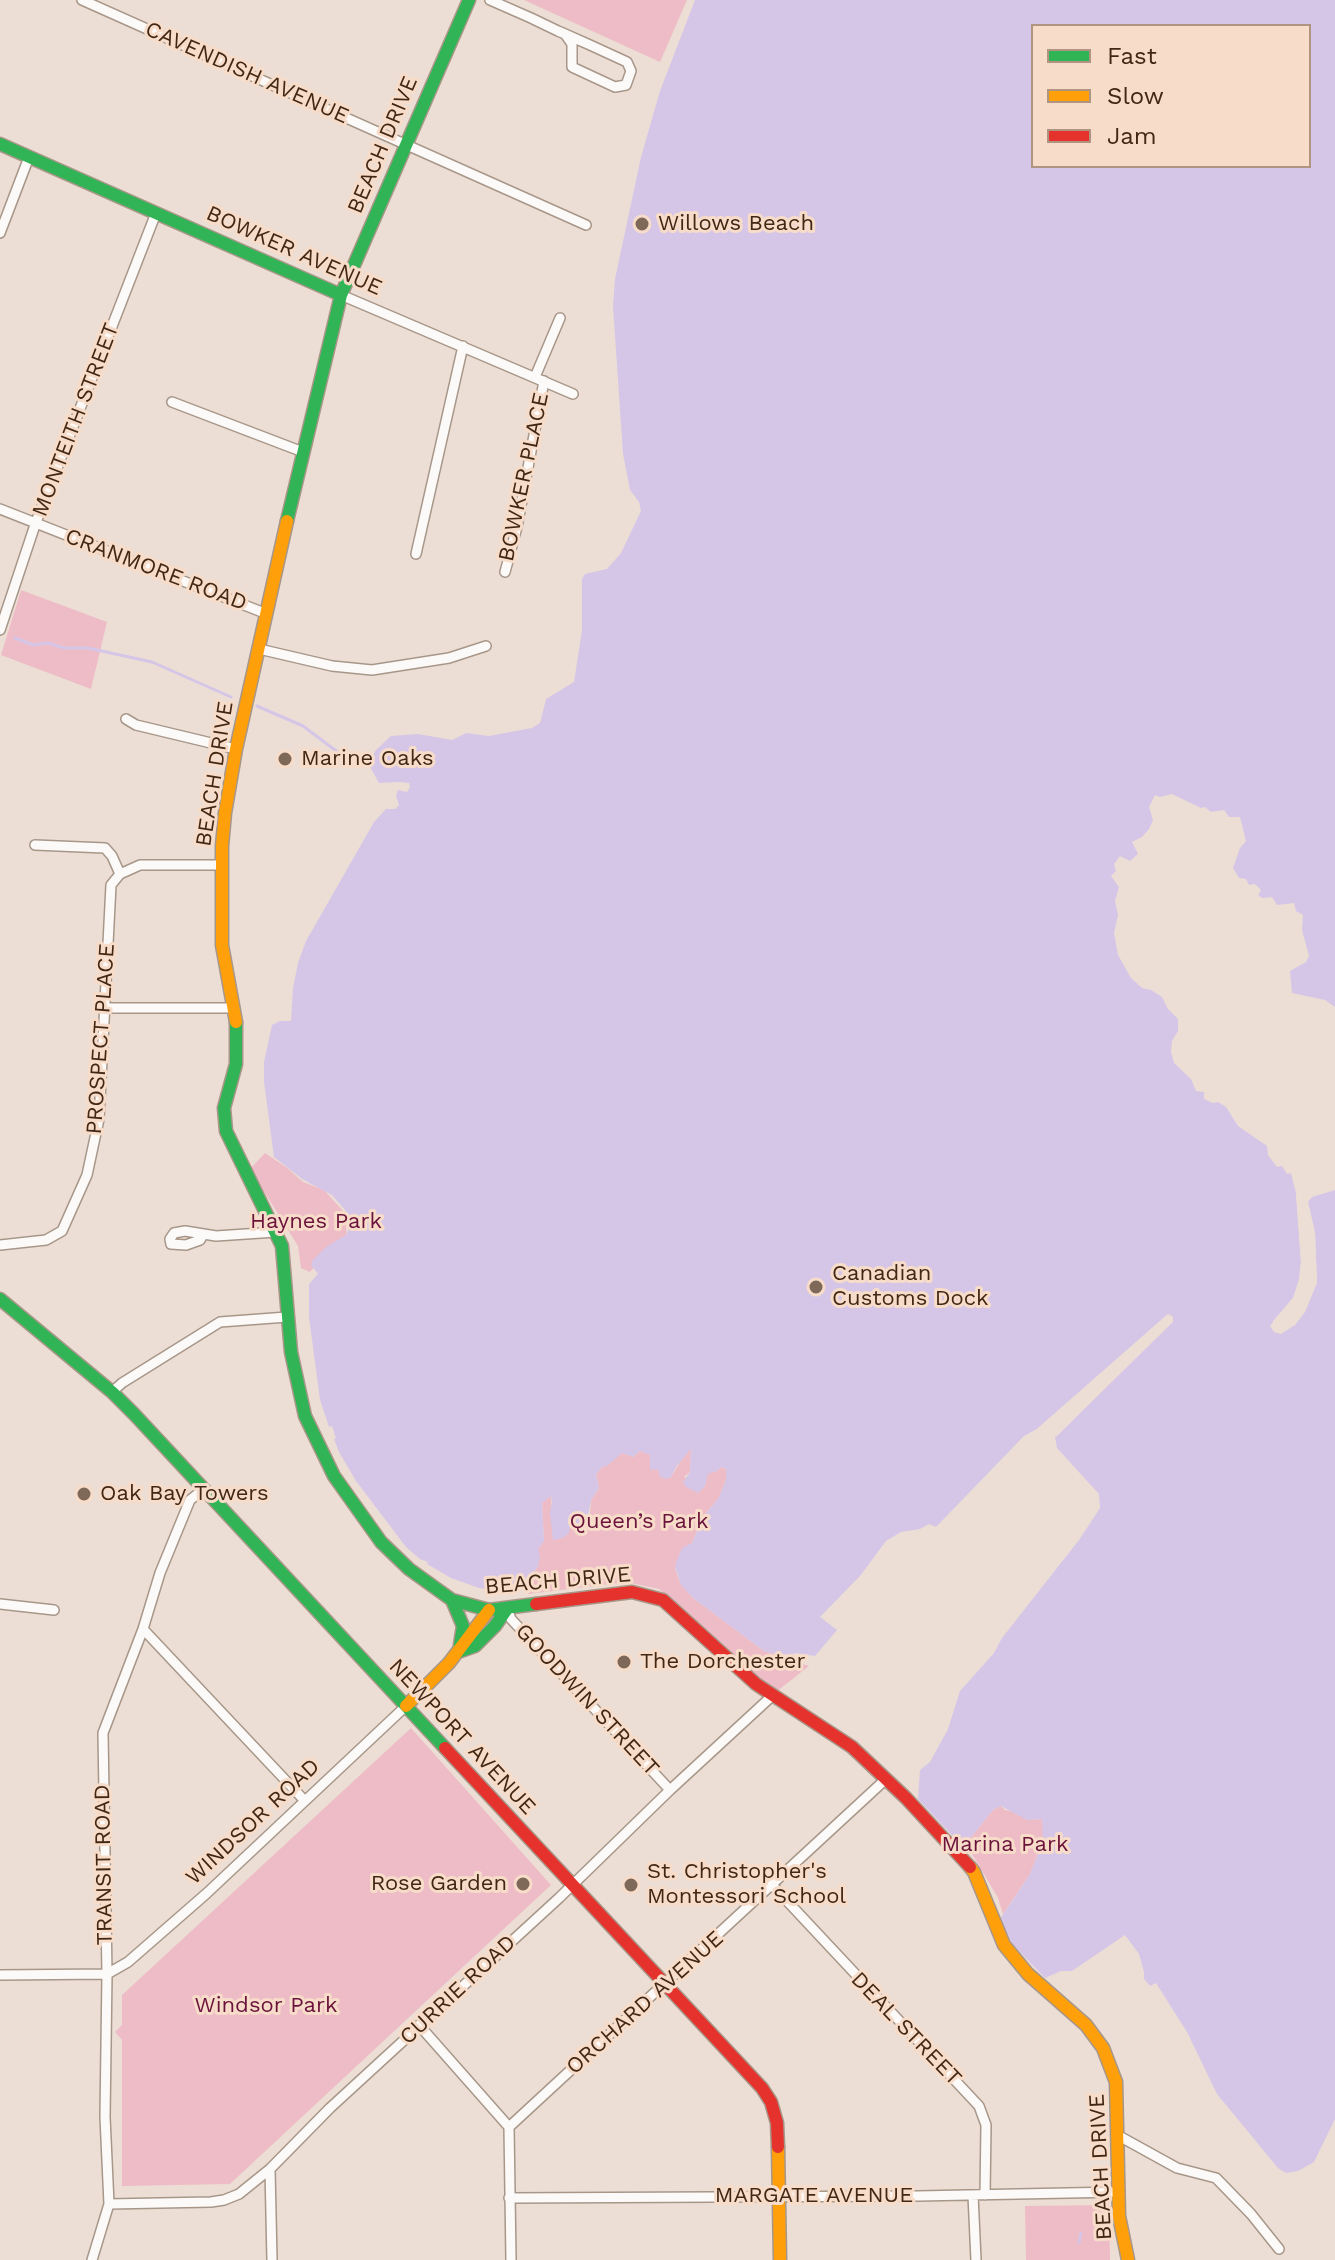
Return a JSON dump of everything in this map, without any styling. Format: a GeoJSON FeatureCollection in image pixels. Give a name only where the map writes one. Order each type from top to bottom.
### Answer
{"type":"FeatureCollection","features":[{"type":"Feature","properties":{"kind":"main road","name":"BEACH DRIVE"},"geometry":{"type":"LineString","coordinates":[[469,0],[341,295],[227,798],[222,865],[222,945],[237,1028],[237,1058],[224,1108],[226,1131],[276,1232],[284,1258],[294,1372],[305,1416],[329,1469],[370,1527],[396,1558],[452,1600],[489,1610],[632,1592],[656,1597],[678,1611],[772,1696],[852,1747],[957,1851],[974,1872],[1004,1945],[1028,1974],[1095,2035],[1116,2082],[1119,2216],[1128,2260]]}},
{"type":"Feature","properties":{"kind":"main road","name":"BOWKER AVENUE"},"geometry":{"type":"LineString","coordinates":[[0,144],[341,295]]}},
{"type":"Feature","properties":{"kind":"main road"},"geometry":{"type":"LineString","coordinates":[[0,1292],[15,1309]]}},
{"type":"Feature","properties":{"kind":"main road","name":"NEWPORT AVENUE"},"geometry":{"type":"LineString","coordinates":[[0,1299],[112,1392],[762,2088],[771,2102],[777,2123],[780,2260]]}},
{"type":"Feature","properties":{"kind":"main road"},"geometry":{"type":"LineString","coordinates":[[452,1600],[463,1626],[458,1652]]}},
{"type":"Feature","properties":{"kind":"main road"},"geometry":{"type":"LineString","coordinates":[[458,1652],[475,1646],[507,1609]]}},
{"type":"Feature","properties":{"kind":"main road","name":"WINDSOR ROAD"},"geometry":{"type":"LineString","coordinates":[[406,1706],[439,1674],[489,1610]]}},
{"type":"Feature","properties":{"kind":"street","name":"CAVENDISH AVENUE"},"geometry":{"type":"LineString","coordinates":[[82,0],[586,225]]}},
{"type":"Feature","properties":{"kind":"street"},"geometry":{"type":"LineString","coordinates":[[490,0],[565,34],[629,64],[631,71],[626,85],[618,88],[572,67],[573,49],[565,34]]}},
{"type":"Feature","properties":{"kind":"street"},"geometry":{"type":"LineString","coordinates":[[0,233],[29,157]]}},
{"type":"Feature","properties":{"kind":"street","name":"MONTEITH STREET"},"geometry":{"type":"LineString","coordinates":[[0,630],[36,522],[156,213]]}},
{"type":"Feature","properties":{"kind":"street","name":"BOWKER AVENUE"},"geometry":{"type":"LineString","coordinates":[[341,295],[573,394]]}},
{"type":"Feature","properties":{"kind":"street","name":"BOWKER PLACE"},"geometry":{"type":"LineString","coordinates":[[505,572],[517,527],[539,379],[560,318]]}},
{"type":"Feature","properties":{"kind":"street"},"geometry":{"type":"LineString","coordinates":[[416,554],[463,346]]}},
{"type":"Feature","properties":{"kind":"street"},"geometry":{"type":"LineString","coordinates":[[172,402],[303,452]]}},
{"type":"Feature","properties":{"kind":"street","name":"CRANMORE ROAD"},"geometry":{"type":"LineString","coordinates":[[0,509],[267,614]]}},
{"type":"Feature","properties":{"kind":"street"},"geometry":{"type":"LineString","coordinates":[[259,649],[332,666],[372,670],[449,658],[486,646]]}},
{"type":"Feature","properties":{"kind":"street"},"geometry":{"type":"LineString","coordinates":[[126,719],[136,725],[236,749]]}},
{"type":"Feature","properties":{"kind":"street"},"geometry":{"type":"LineString","coordinates":[[35,845],[105,848],[120,874],[140,865],[222,865]]}},
{"type":"Feature","properties":{"kind":"street","name":"PROSPECT PLACE"},"geometry":{"type":"LineString","coordinates":[[0,1245],[46,1240],[62,1231],[87,1175],[97,1137],[106,1008],[109,897],[111,885],[120,874]]}},
{"type":"Feature","properties":{"kind":"street"},"geometry":{"type":"LineString","coordinates":[[106,1008],[234,1008]]}},
{"type":"Feature","properties":{"kind":"street"},"geometry":{"type":"LineString","coordinates":[[203,1235],[276,1232]]}},
{"type":"Feature","properties":{"kind":"street"},"geometry":{"type":"LineString","coordinates":[[112,1392],[220,1322],[287,1317]]}},
{"type":"Feature","properties":{"kind":"street","name":"TRANSIT ROAD"},"geometry":{"type":"LineString","coordinates":[[92,2260],[109,2204],[105,2117],[107,1974],[103,1733],[180,1523],[190,1500],[204,1489]]}},
{"type":"Feature","properties":{"kind":"street"},"geometry":{"type":"LineString","coordinates":[[0,1604],[54,1610]]}},
{"type":"Feature","properties":{"kind":"street","name":"GOODWIN STREET"},"geometry":{"type":"LineString","coordinates":[[507,1609],[516,1624],[670,1790]]}},
{"type":"Feature","properties":{"kind":"street"},"geometry":{"type":"LineString","coordinates":[[143,1629],[305,1801]]}},
{"type":"Feature","properties":{"kind":"street","name":"CURRIE ROAD"},"geometry":{"type":"LineString","coordinates":[[109,2204],[224,2200],[239,2194],[270,2169],[330,2108],[772,1696]]}},
{"type":"Feature","properties":{"kind":"street","name":"WINDSOR ROAD"},"geometry":{"type":"LineString","coordinates":[[107,1974],[128,1962],[165,1931],[406,1706]]}},
{"type":"Feature","properties":{"kind":"street","name":"ORCHARD AVENUE"},"geometry":{"type":"LineString","coordinates":[[509,2127],[886,1779]]}},
{"type":"Feature","properties":{"kind":"street","name":"DEAL STREET"},"geometry":{"type":"LineString","coordinates":[[773,1886],[979,2106],[986,2125],[985,2195]]}},
{"type":"Feature","properties":{"kind":"street"},"geometry":{"type":"LineString","coordinates":[[0,1975],[107,1974]]}},
{"type":"Feature","properties":{"kind":"street"},"geometry":{"type":"LineString","coordinates":[[419,2025],[509,2127],[511,2260]]}},
{"type":"Feature","properties":{"kind":"street"},"geometry":{"type":"LineString","coordinates":[[1119,2136],[1177,2168],[1216,2178],[1279,2249]]}},
{"type":"Feature","properties":{"kind":"street"},"geometry":{"type":"LineString","coordinates":[[270,2169],[272,2260]]}},
{"type":"Feature","properties":{"kind":"street","name":"MARGATE AVENUE"},"geometry":{"type":"LineString","coordinates":[[509,2198],[1118,2192]]}},
{"type":"Feature","properties":{"kind":"street"},"geometry":{"type":"LineString","coordinates":[[973,2195],[976,2260]]}},
{"type":"Feature","properties":{"kind":"green space"},"geometry":{"type":"Polygon","coordinates":[[[524,0],[687,0],[660,62],[524,0]]]}},
{"type":"Feature","properties":{"kind":"green space"},"geometry":{"type":"Polygon","coordinates":[[[21,590],[107,622],[91,689],[1,655],[21,590]]]}},
{"type":"Feature","properties":{"kind":"green space","name":"Haynes Park"},"geometry":{"type":"Polygon","coordinates":[[[265,1153],[303,1182],[324,1190],[345,1213],[347,1240],[322,1258],[310,1272],[301,1268],[298,1246],[250,1169],[265,1153]]]}},
{"type":"Feature","properties":{"kind":"green space","name":"Queen’s Park"},"geometry":{"type":"Polygon","coordinates":[[[688,1449],[691,1449],[690,1472],[684,1477],[705,1486],[708,1473],[721,1467],[726,1469],[726,1480],[718,1499],[695,1526],[698,1529],[692,1543],[675,1568],[679,1580],[693,1598],[764,1651],[809,1666],[776,1692],[659,1589],[626,1582],[529,1594],[522,1589],[538,1566],[538,1549],[544,1540],[542,1502],[551,1496],[553,1540],[571,1524],[580,1524],[590,1514],[591,1500],[599,1488],[596,1475],[622,1453],[633,1457],[640,1451],[650,1454],[651,1461],[671,1477],[688,1449]]]}},
{"type":"Feature","properties":{"kind":"green space","name":"Windsor Park"},"geometry":{"type":"Polygon","coordinates":[[[411,1728],[551,1885],[230,2184],[122,2186],[122,2040],[115,2032],[122,2025],[122,1995],[411,1728]]]}},
{"type":"Feature","properties":{"kind":"green space","name":"Marina Park"},"geometry":{"type":"Polygon","coordinates":[[[1001,1806],[1027,1820],[1042,1819],[1044,1830],[1030,1874],[1003,1914],[998,1898],[968,1847],[968,1841],[993,1810],[1001,1806]]]}},
{"type":"Feature","properties":{"kind":"green space"},"geometry":{"type":"Polygon","coordinates":[[[1109,2205],[1110,2260],[1026,2260],[1025,2206],[1109,2205]]]}},
{"type":"Feature","properties":{"kind":"shaded area"},"geometry":{"type":"Polygon","coordinates":[[[695,0],[1335,0],[1335,1007],[1325,1000],[1292,993],[1290,971],[1306,962],[1309,956],[1302,930],[1303,915],[1296,911],[1294,903],[1277,905],[1272,897],[1262,898],[1258,895],[1261,890],[1255,884],[1249,885],[1246,879],[1239,878],[1233,868],[1246,841],[1240,817],[1229,817],[1224,810],[1211,812],[1172,794],[1155,795],[1149,807],[1153,820],[1149,829],[1132,842],[1138,854],[1130,861],[1120,856],[1114,864],[1116,871],[1111,876],[1119,887],[1115,901],[1118,915],[1114,933],[1118,955],[1131,978],[1142,988],[1162,997],[1178,1019],[1178,1031],[1172,1041],[1171,1052],[1174,1063],[1191,1079],[1196,1091],[1204,1092],[1204,1099],[1226,1107],[1238,1126],[1267,1146],[1268,1155],[1277,1167],[1282,1166],[1287,1174],[1291,1173],[1296,1193],[1301,1262],[1293,1298],[1273,1321],[1274,1332],[1295,1325],[1317,1283],[1315,1233],[1308,1202],[1312,1197],[1335,1190],[1335,2119],[1314,2162],[1298,2171],[1286,2173],[1278,2168],[1217,2094],[1187,2032],[1156,1983],[1150,1986],[1144,1979],[1139,1954],[1125,1935],[1072,1971],[1061,1971],[1045,1978],[1013,1945],[1000,1919],[1030,1874],[1043,1841],[1042,1819],[1027,1820],[1001,1806],[993,1810],[968,1841],[961,1845],[918,1799],[920,1770],[930,1762],[948,1729],[960,1691],[994,1653],[1100,1508],[1099,1494],[1057,1448],[1055,1437],[1173,1322],[1173,1317],[1168,1314],[1037,1429],[1024,1436],[936,1527],[929,1524],[901,1532],[886,1541],[860,1576],[820,1617],[837,1630],[815,1656],[795,1653],[787,1658],[764,1651],[693,1598],[681,1585],[675,1567],[682,1548],[692,1543],[698,1529],[695,1526],[718,1499],[726,1480],[726,1469],[721,1467],[708,1474],[705,1486],[698,1493],[686,1487],[683,1482],[690,1472],[691,1449],[671,1477],[666,1479],[660,1477],[658,1469],[650,1470],[650,1455],[640,1451],[633,1457],[622,1453],[596,1475],[599,1488],[591,1500],[587,1522],[571,1524],[569,1533],[553,1540],[551,1496],[542,1503],[544,1541],[538,1549],[538,1566],[522,1589],[499,1591],[451,1578],[406,1547],[356,1481],[339,1452],[320,1400],[309,1317],[309,1284],[318,1274],[311,1265],[326,1247],[346,1235],[351,1224],[345,1210],[332,1195],[302,1179],[274,1157],[264,1082],[264,1062],[272,1025],[291,1021],[293,988],[306,941],[374,822],[386,809],[395,809],[399,805],[398,790],[407,792],[410,787],[409,783],[379,783],[368,763],[376,750],[391,736],[418,734],[452,740],[466,733],[489,736],[532,728],[540,723],[546,699],[574,682],[582,630],[582,579],[585,574],[607,569],[621,553],[641,511],[639,502],[630,490],[623,454],[613,306],[615,279],[641,157],[660,91],[695,0]]]}},
{"type":"Feature","properties":{"kind":"pier"},"geometry":{"type":"Polygon","coordinates":[[[1296,1193],[1300,1196],[1305,1261],[1303,1281],[1297,1300],[1276,1323],[1276,1329],[1280,1330],[1292,1322],[1313,1283],[1314,1263],[1305,1199],[1315,1233],[1317,1283],[1305,1312],[1295,1325],[1281,1334],[1274,1332],[1270,1326],[1293,1298],[1301,1262],[1296,1193]]]}},
{"type":"Feature","properties":{"kind":"pier"},"geometry":{"type":"Polygon","coordinates":[[[1168,1314],[1173,1321],[1056,1437],[1052,1435],[1169,1319],[1041,1431],[1037,1429],[1168,1314]]]}},
{"type":"Feature","properties":{"kind":"waterway"},"geometry":{"type":"LineString","coordinates":[[15,638],[33,645],[48,643],[64,648],[88,648],[152,662],[231,697]]}},
{"type":"Feature","properties":{"kind":"waterway"},"geometry":{"type":"LineString","coordinates":[[257,706],[303,726],[347,759],[368,763]]}},
{"type":"Feature","properties":{"kind":"waterway"},"geometry":{"type":"LineString","coordinates":[[1079,2242],[1081,2233]]}},
{"type":"Feature","properties":{"kind":"traffic: fast"},"geometry":{"type":"LineString","coordinates":[[287,521],[341,295],[469,0]]}},
{"type":"Feature","properties":{"kind":"traffic: fast"},"geometry":{"type":"LineString","coordinates":[[0,144],[341,295]]}},
{"type":"Feature","properties":{"kind":"traffic: fast"},"geometry":{"type":"LineString","coordinates":[[236,1022],[236,1064],[224,1108],[226,1131],[282,1246],[291,1352],[305,1416],[334,1476],[381,1542],[409,1569],[452,1600],[489,1610],[536,1604]]}},
{"type":"Feature","properties":{"kind":"traffic: fast"},"geometry":{"type":"LineString","coordinates":[[0,1299],[134,1414],[445,1748]]}},
{"type":"Feature","properties":{"kind":"traffic: fast"},"geometry":{"type":"LineString","coordinates":[[452,1600],[463,1626],[460,1645]]}},
{"type":"Feature","properties":{"kind":"traffic: fast"},"geometry":{"type":"LineString","coordinates":[[458,1652],[475,1646],[507,1609]]}},
{"type":"Feature","properties":{"kind":"traffic: slow"},"geometry":{"type":"LineString","coordinates":[[236,1022],[222,945],[225,813],[236,749],[287,521]]}},
{"type":"Feature","properties":{"kind":"traffic: slow"},"geometry":{"type":"LineString","coordinates":[[406,1706],[449,1663],[489,1610]]}},
{"type":"Feature","properties":{"kind":"traffic: slow"},"geometry":{"type":"LineString","coordinates":[[970,1867],[1004,1945],[1028,1974],[1086,2025],[1103,2048],[1116,2082],[1119,2216],[1128,2260]]}},
{"type":"Feature","properties":{"kind":"traffic: slow"},"geometry":{"type":"LineString","coordinates":[[778,2147],[780,2260]]}},
{"type":"Feature","properties":{"kind":"traffic: jam"},"geometry":{"type":"LineString","coordinates":[[536,1604],[632,1592],[663,1600],[756,1684],[852,1747],[906,1798],[970,1867]]}},
{"type":"Feature","properties":{"kind":"traffic: jam"},"geometry":{"type":"LineString","coordinates":[[445,1748],[762,2088],[771,2102],[777,2123],[778,2147]]}},
{"type":"Feature","properties":{"kind":"place","name":"Willows Beach"},"geometry":{"type":"Point","coordinates":[642,224]}},
{"type":"Feature","properties":{"kind":"place","name":"Marine Oaks"},"geometry":{"type":"Point","coordinates":[285,759]}},
{"type":"Feature","properties":{"kind":"place","name":"Canadian Customs Dock"},"geometry":{"type":"Point","coordinates":[816,1287]}},
{"type":"Feature","properties":{"kind":"place","name":"Oak Bay Towers"},"geometry":{"type":"Point","coordinates":[84,1494]}},
{"type":"Feature","properties":{"kind":"place","name":"The Dorchester"},"geometry":{"type":"Point","coordinates":[624,1662]}},
{"type":"Feature","properties":{"kind":"place","name":"Rose Garden"},"geometry":{"type":"Point","coordinates":[523,1884]}},
{"type":"Feature","properties":{"kind":"place","name":"St. Christopher's Montessori School"},"geometry":{"type":"Point","coordinates":[631,1885]}}]}
